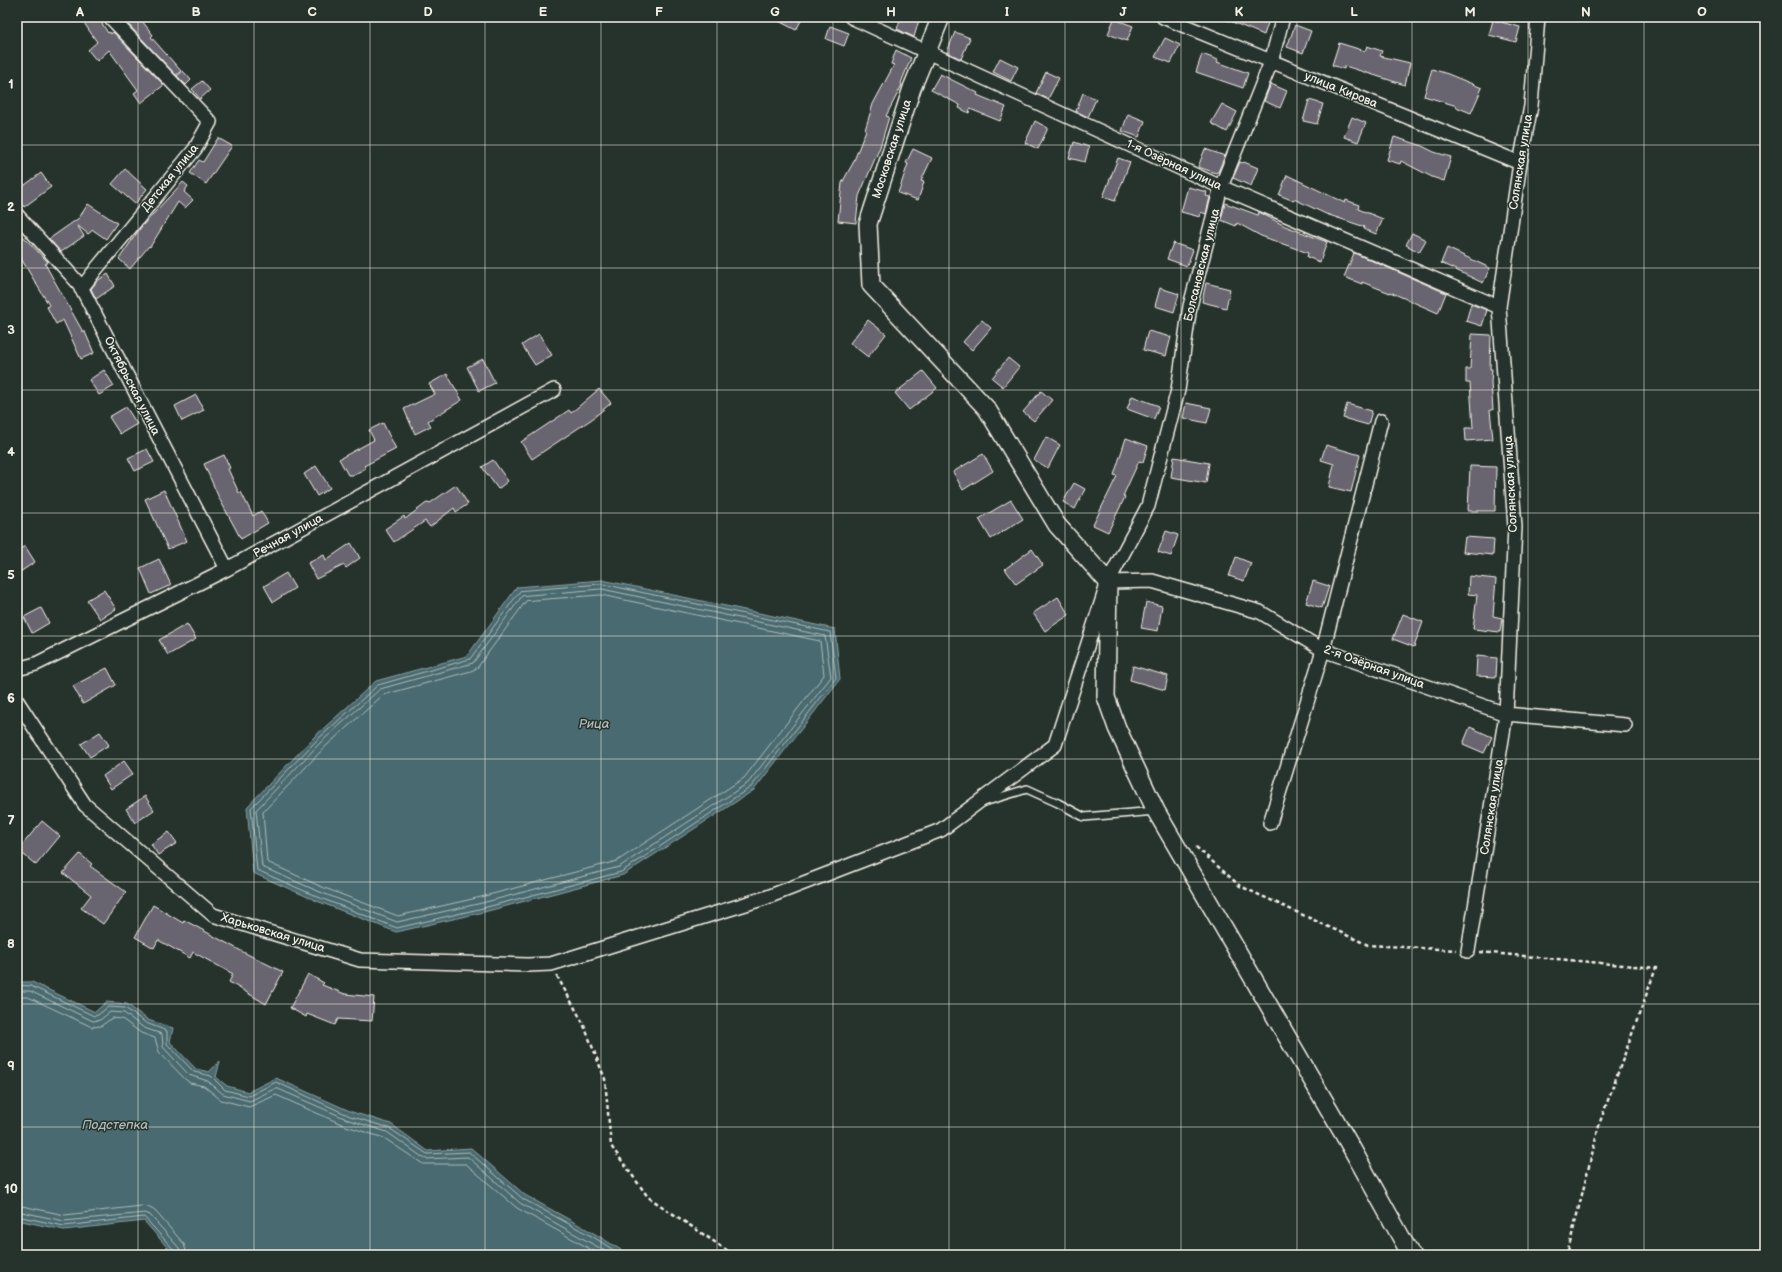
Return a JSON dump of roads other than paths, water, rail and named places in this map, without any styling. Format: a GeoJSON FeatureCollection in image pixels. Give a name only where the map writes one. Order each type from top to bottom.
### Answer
{"type":"FeatureCollection","features":[{"type":"Feature","properties":{"kind":"street","name":"Детская улица"},"geometry":{"type":"LineString","coordinates":[[82,289],[96,268],[195,150],[210,122],[110,17]]}},
{"type":"Feature","properties":{"kind":"street","name":"1-я Озёрная улица"},"geometry":{"type":"LineString","coordinates":[[851,17],[1221,187],[1499,307]]}},
{"type":"Feature","properties":{"kind":"street","name":"Московская улица"},"geometry":{"type":"LineString","coordinates":[[941,17],[912,88],[868,224],[871,285],[987,409],[1057,525],[1108,582]]}},
{"type":"Feature","properties":{"kind":"street","name":"улица Кирова"},"geometry":{"type":"LineString","coordinates":[[1163,17],[1520,163]]}},
{"type":"Feature","properties":{"kind":"street","name":"Болсановская улица"},"geometry":{"type":"LineString","coordinates":[[975,806],[1055,745],[1108,582],[1148,506],[1178,390],[1190,306],[1221,187],[1271,62],[1283,17]]}},
{"type":"Feature","properties":{"kind":"street","name":"Солянская улица"},"geometry":{"type":"LineString","coordinates":[[1468,951],[1506,714],[1515,527],[1499,307],[1520,163],[1531,106],[1538,17]]}},
{"type":"Feature","properties":{"kind":"street","name":"Октябрьская улица"},"geometry":{"type":"LineString","coordinates":[[17,215],[82,289],[227,569]]}},
{"type":"Feature","properties":{"kind":"street","name":"Речная улица"},"geometry":{"type":"LineString","coordinates":[[17,669],[36,664],[227,569],[554,390]]}},
{"type":"Feature","properties":{"kind":"street"},"geometry":{"type":"LineString","coordinates":[[1270,822],[1323,650],[1381,421]]}},
{"type":"Feature","properties":{"kind":"street","name":"2-я Озёрная улица"},"geometry":{"type":"LineString","coordinates":[[1108,582],[1152,581],[1260,612],[1323,650],[1506,714],[1625,725]]}},
{"type":"Feature","properties":{"kind":"street"},"geometry":{"type":"LineString","coordinates":[[1108,582],[1106,697],[1117,728],[1156,811],[1351,1147],[1411,1255]]}},
{"type":"Feature","properties":{"kind":"street","name":"Харьковская улица"},"geometry":{"type":"LineString","coordinates":[[17,701],[86,805],[213,914],[360,960],[528,965],[551,964],[765,898],[941,830],[975,806]]}},
{"type":"Feature","properties":{"kind":"lane"},"geometry":{"type":"LineString","coordinates":[[975,806],[1027,789],[1084,817],[1156,811]]}},
{"type":"Feature","properties":{"kind":"water","name":"Рица"},"geometry":{"type":"Polygon","coordinates":[[[602,580],[835,629],[840,679],[754,790],[623,875],[484,912],[396,932],[317,901],[253,873],[247,807],[315,736],[376,681],[467,656],[517,587],[602,580]]]}},
{"type":"Feature","properties":{"kind":"water","name":"Подстепка"},"geometry":{"type":"Polygon","coordinates":[[[17,982],[32,982],[95,1012],[106,1002],[127,1004],[148,1020],[173,1028],[170,1042],[196,1069],[209,1072],[220,1061],[216,1077],[227,1086],[248,1092],[276,1078],[352,1112],[391,1124],[428,1151],[471,1148],[525,1195],[597,1235],[629,1255],[174,1255],[144,1221],[64,1230],[17,1220],[17,982]]]}}]}
